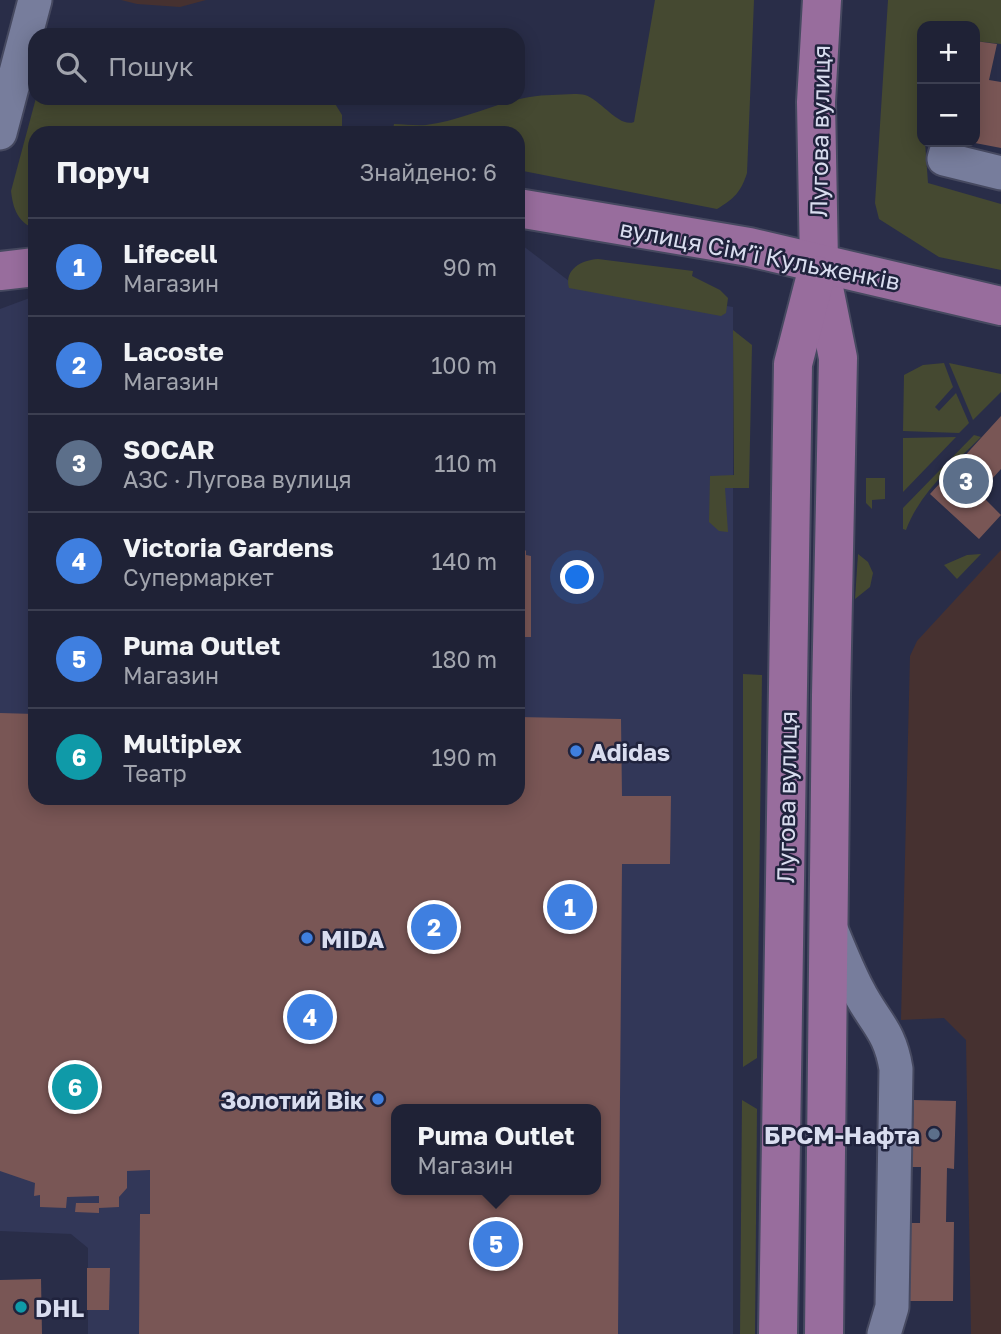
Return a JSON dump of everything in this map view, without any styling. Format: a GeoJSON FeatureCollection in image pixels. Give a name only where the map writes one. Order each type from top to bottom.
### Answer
{"type":"FeatureCollection","features":[{"type":"Feature","properties":{"kind":"main road","name":"Лугова вулиця"},"geometry":{"type":"LineString","coordinates":[[822,0],[816,102],[819,263],[838,358],[824,1334]]}},
{"type":"Feature","properties":{"kind":"main road","name":"вулиця Сімʼї Кульженків"},"geometry":{"type":"LineString","coordinates":[[525,209],[749,247],[1001,306]]}},
{"type":"Feature","properties":{"kind":"main road","name":"Лугова вулиця"},"geometry":{"type":"LineString","coordinates":[[778,1334],[793,364],[819,263]]}},
{"type":"Feature","properties":{"kind":"main road"},"geometry":{"type":"LineString","coordinates":[[0,271],[28,268]]}},
{"type":"Feature","properties":{"kind":"street"},"geometry":{"type":"LineString","coordinates":[[0,133],[34,0]]}},
{"type":"Feature","properties":{"kind":"street"},"geometry":{"type":"LineString","coordinates":[[948,147],[944,159],[1001,173]]}},
{"type":"Feature","properties":{"kind":"street"},"geometry":{"type":"LineString","coordinates":[[828,923],[858,991],[887,1034],[896,1069],[891,1307],[884,1334]]}},
{"type":"Feature","properties":{"kind":"shaded area"},"geometry":{"type":"Polygon","coordinates":[[[121,0],[206,0],[180,7],[121,0]]]}},
{"type":"Feature","properties":{"kind":"shaded area"},"geometry":{"type":"Polygon","coordinates":[[[525,247],[569,281],[733,307],[733,1334],[88,1334],[88,1248],[71,1234],[0,1231],[0,309],[28,299],[28,805],[525,805],[525,247]]]}},
{"type":"Feature","properties":{"kind":"shaded area"},"geometry":{"type":"Polygon","coordinates":[[[1001,550],[1001,1334],[971,1334],[966,1040],[944,1018],[901,1020],[910,656],[917,641],[1001,550]]]}},
{"type":"Feature","properties":{"kind":"green space"},"geometry":{"type":"Polygon","coordinates":[[[655,0],[754,0],[747,173],[736,194],[717,209],[525,171],[525,126],[394,126],[442,122],[499,105],[525,105],[525,98],[568,94],[585,95],[622,121],[634,122],[655,0]]]}},
{"type":"Feature","properties":{"kind":"green space"},"geometry":{"type":"Polygon","coordinates":[[[888,0],[1001,0],[1001,44],[980,42],[980,21],[917,21],[917,147],[925,147],[928,183],[1001,204],[1001,270],[939,257],[879,219],[875,203],[888,0]]]}},
{"type":"Feature","properties":{"kind":"green space"},"geometry":{"type":"Polygon","coordinates":[[[34,105],[336,105],[342,115],[342,126],[28,126],[34,105]]]}},
{"type":"Feature","properties":{"kind":"green space"},"geometry":{"type":"Polygon","coordinates":[[[28,128],[28,225],[17,214],[11,191],[28,128]]]}},
{"type":"Feature","properties":{"kind":"green space"},"geometry":{"type":"Polygon","coordinates":[[[598,259],[693,271],[692,276],[720,290],[728,298],[726,313],[721,316],[569,288],[569,276],[576,267],[586,261],[598,259]]]}},
{"type":"Feature","properties":{"kind":"green space"},"geometry":{"type":"Polygon","coordinates":[[[733,330],[752,345],[749,488],[725,488],[728,532],[719,531],[709,522],[710,476],[734,475],[733,330]]]}},
{"type":"Feature","properties":{"kind":"green space"},"geometry":{"type":"Polygon","coordinates":[[[944,363],[953,387],[935,407],[939,411],[956,393],[969,423],[959,433],[903,431],[904,375],[923,365],[944,363]]]}},
{"type":"Feature","properties":{"kind":"green space"},"geometry":{"type":"Polygon","coordinates":[[[949,363],[1001,374],[1001,392],[973,420],[949,363]]]}},
{"type":"Feature","properties":{"kind":"green space"},"geometry":{"type":"Polygon","coordinates":[[[974,435],[981,437],[928,491],[906,530],[903,529],[903,508],[974,435]]]}},
{"type":"Feature","properties":{"kind":"green space"},"geometry":{"type":"Polygon","coordinates":[[[956,437],[903,492],[903,438],[956,437]]]}},
{"type":"Feature","properties":{"kind":"green space"},"geometry":{"type":"Polygon","coordinates":[[[866,478],[885,478],[885,499],[872,500],[872,509],[866,503],[866,478]]]}},
{"type":"Feature","properties":{"kind":"green space"},"geometry":{"type":"Polygon","coordinates":[[[858,554],[868,562],[873,573],[870,587],[855,599],[858,554]]]}},
{"type":"Feature","properties":{"kind":"green space"},"geometry":{"type":"Polygon","coordinates":[[[981,554],[957,579],[944,565],[967,555],[981,554]]]}},
{"type":"Feature","properties":{"kind":"green space"},"geometry":{"type":"Polygon","coordinates":[[[743,674],[762,675],[757,1058],[743,1067],[743,674]]]}},
{"type":"Feature","properties":{"kind":"green space"},"geometry":{"type":"Polygon","coordinates":[[[742,1100],[757,1109],[755,1334],[740,1334],[742,1100]]]}},
{"type":"Feature","properties":{"kind":"building"},"geometry":{"type":"Polygon","coordinates":[[[980,42],[997,44],[989,80],[1001,82],[1001,148],[980,144],[980,42]]]}},
{"type":"Feature","properties":{"kind":"building"},"geometry":{"type":"Polygon","coordinates":[[[1001,416],[1001,469],[979,493],[1001,515],[979,539],[930,494],[1001,416]]]}},
{"type":"Feature","properties":{"kind":"building"},"geometry":{"type":"Polygon","coordinates":[[[525,550],[526,555],[531,556],[531,637],[525,637],[525,550]]]}},
{"type":"Feature","properties":{"kind":"building"},"geometry":{"type":"Polygon","coordinates":[[[0,713],[28,714],[28,805],[525,805],[525,717],[621,719],[622,796],[671,796],[670,864],[622,864],[618,1334],[139,1334],[140,1214],[150,1214],[150,1170],[127,1171],[127,1188],[119,1197],[119,1207],[99,1208],[99,1213],[75,1212],[76,1203],[99,1203],[99,1196],[67,1197],[66,1208],[40,1207],[40,1195],[34,1196],[35,1183],[0,1171],[0,713]]]}},
{"type":"Feature","properties":{"kind":"building"},"geometry":{"type":"Polygon","coordinates":[[[914,1100],[956,1101],[954,1169],[947,1168],[946,1222],[954,1222],[953,1301],[899,1301],[901,1223],[920,1223],[921,1167],[912,1167],[914,1100]]]}},
{"type":"Feature","properties":{"kind":"building"},"geometry":{"type":"Polygon","coordinates":[[[87,1268],[110,1268],[109,1310],[87,1310],[87,1268]]]}},
{"type":"Feature","properties":{"kind":"building","name":"DHL"},"geometry":{"type":"Polygon","coordinates":[[[41,1279],[42,1334],[0,1334],[0,1280],[41,1279]]]}},
{"type":"Feature","properties":{"kind":"place","name":"SOCAR"},"geometry":{"type":"Point","coordinates":[966,481]}},
{"type":"Feature","properties":{"kind":"place","name":"Adidas"},"geometry":{"type":"Point","coordinates":[576,751]}},
{"type":"Feature","properties":{"kind":"place","name":"Lifecell"},"geometry":{"type":"Point","coordinates":[570,907]}},
{"type":"Feature","properties":{"kind":"place","name":"Lacoste"},"geometry":{"type":"Point","coordinates":[434,927]}},
{"type":"Feature","properties":{"kind":"place","name":"MIDA"},"geometry":{"type":"Point","coordinates":[307,938]}},
{"type":"Feature","properties":{"kind":"place","name":"Victoria Gardens"},"geometry":{"type":"Point","coordinates":[310,1017]}},
{"type":"Feature","properties":{"kind":"place","name":"Multiplex"},"geometry":{"type":"Point","coordinates":[75,1087]}},
{"type":"Feature","properties":{"kind":"place","name":"Золотий Вік"},"geometry":{"type":"Point","coordinates":[378,1099]}},
{"type":"Feature","properties":{"kind":"place","name":"БРСМ-Нафта"},"geometry":{"type":"Point","coordinates":[934,1134]}},
{"type":"Feature","properties":{"kind":"place","name":"Puma Outlet"},"geometry":{"type":"Point","coordinates":[496,1244]}},
{"type":"Feature","properties":{"kind":"place","name":"DHL"},"geometry":{"type":"Point","coordinates":[21,1307]}}]}
